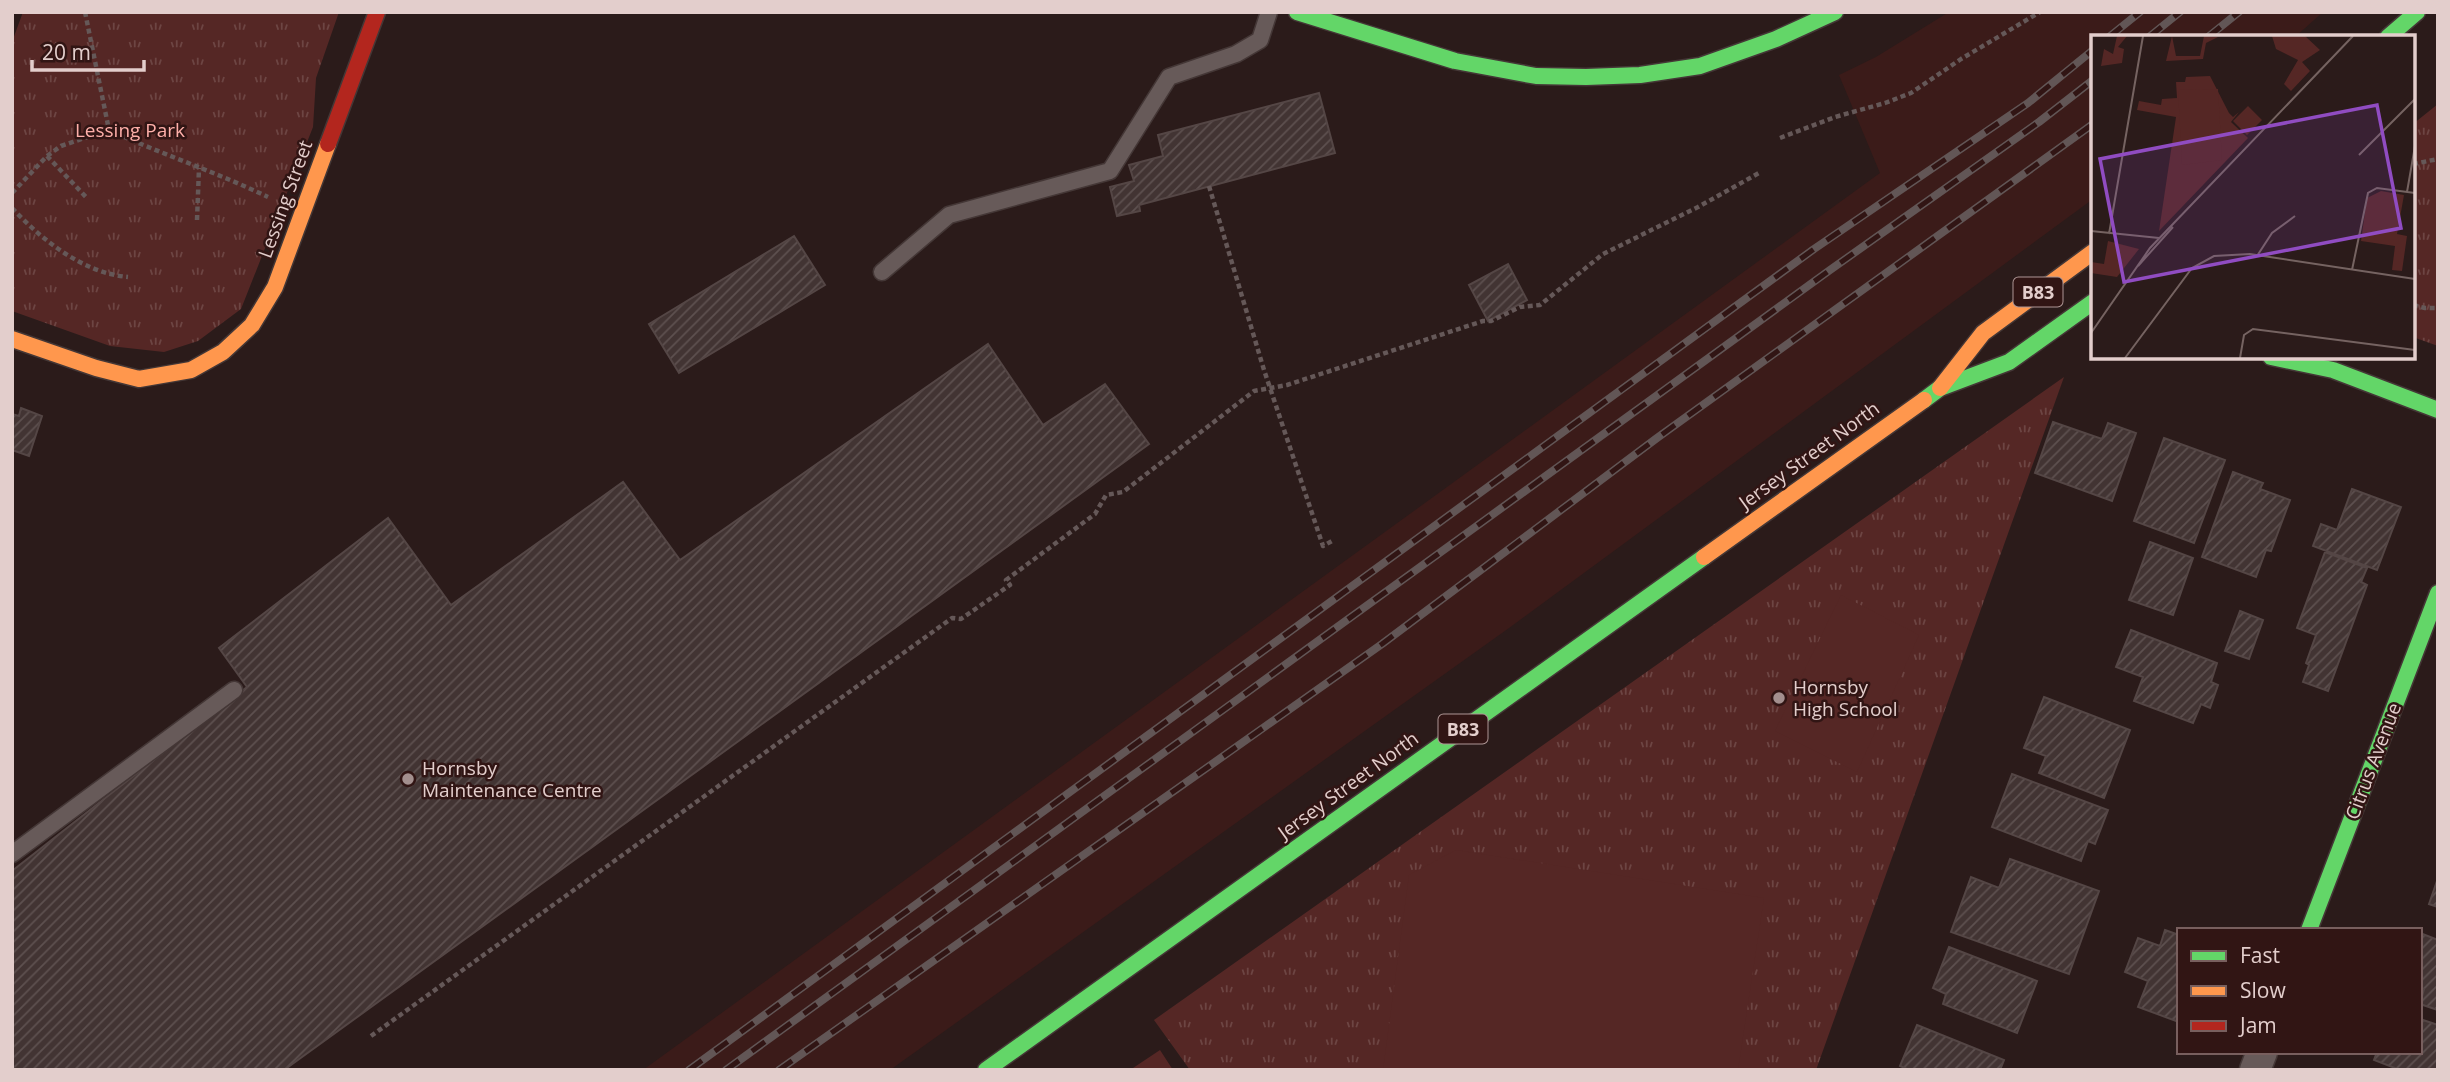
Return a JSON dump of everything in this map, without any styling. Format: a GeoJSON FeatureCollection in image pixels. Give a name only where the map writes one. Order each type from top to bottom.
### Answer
{"type":"FeatureCollection","features":[{"type":"Feature","properties":{"kind":"street","name":"Lessing Street"},"geometry":{"type":"LineString","coordinates":[[12,339],[96,368],[139,379],[191,370],[223,352],[253,325],[275,286],[377,12]]}},
{"type":"Feature","properties":{"kind":"street"},"geometry":{"type":"LineString","coordinates":[[1297,12],[1455,61],[1536,76],[1640,75],[1700,66],[1766,44],[1835,12]]}},
{"type":"Feature","properties":{"kind":"street"},"geometry":{"type":"LineString","coordinates":[[2390,35],[2417,12]]}},
{"type":"Feature","properties":{"kind":"street","name":"Jersey Street North"},"geometry":{"type":"LineString","coordinates":[[1940,388],[1983,333],[2091,253]]}},
{"type":"Feature","properties":{"kind":"street","name":"Jersey Street North"},"geometry":{"type":"LineString","coordinates":[[986,1070],[1940,388],[2009,362],[2086,312]]}},
{"type":"Feature","properties":{"kind":"street"},"geometry":{"type":"LineString","coordinates":[[2286,359],[2322,364],[2438,410]]}},
{"type":"Feature","properties":{"kind":"street","name":"Citrus Avenue"},"geometry":{"type":"LineString","coordinates":[[2310,928],[2438,593]]}},
{"type":"Feature","properties":{"kind":"lane"},"geometry":{"type":"LineString","coordinates":[[882,272],[948,215],[1110,171],[1169,77],[1236,54],[1260,40],[1269,12]]}},
{"type":"Feature","properties":{"kind":"lane"},"geometry":{"type":"LineString","coordinates":[[12,853],[234,690]]}},
{"type":"Feature","properties":{"kind":"path"},"geometry":{"type":"LineString","coordinates":[[85,12],[108,131]]}},
{"type":"Feature","properties":{"kind":"path"},"geometry":{"type":"LineString","coordinates":[[1780,138],[1911,93],[1961,59],[2040,12]]}},
{"type":"Feature","properties":{"kind":"path"},"geometry":{"type":"LineString","coordinates":[[12,193],[47,156],[61,146],[108,131],[235,181],[302,214]]}},
{"type":"Feature","properties":{"kind":"path"},"geometry":{"type":"LineString","coordinates":[[47,156],[86,197]]}},
{"type":"Feature","properties":{"kind":"path"},"geometry":{"type":"LineString","coordinates":[[2415,164],[2438,159]]}},
{"type":"Feature","properties":{"kind":"path"},"geometry":{"type":"LineString","coordinates":[[197,220],[199,168]]}},
{"type":"Feature","properties":{"kind":"path"},"geometry":{"type":"LineString","coordinates":[[371,1036],[952,618],[961,620],[1010,585],[1006,580],[1095,514],[1106,495],[1122,492],[1254,391],[1287,386],[1483,321],[1491,321],[1520,307],[1540,305],[1603,254],[1759,173]]}},
{"type":"Feature","properties":{"kind":"path"},"geometry":{"type":"LineString","coordinates":[[1209,186],[1323,546],[1332,541]]}},
{"type":"Feature","properties":{"kind":"path"},"geometry":{"type":"LineString","coordinates":[[12,208],[31,228],[62,251],[108,276],[128,277]]}},
{"type":"Feature","properties":{"kind":"path"},"geometry":{"type":"LineString","coordinates":[[2415,306],[2438,308]]}},
{"type":"Feature","properties":{"kind":"shaded area"},"geometry":{"type":"Polygon","coordinates":[[[1949,12],[2323,12],[2297,35],[2091,35],[2091,200],[1509,628],[890,1070],[643,1070],[1880,173],[1839,75],[1876,57],[1949,12]]]}},
{"type":"Feature","properties":{"kind":"green space","name":"Lessing Park"},"geometry":{"type":"Polygon","coordinates":[[[23,12],[339,12],[316,78],[313,127],[241,309],[198,341],[164,352],[110,346],[12,311],[12,42],[23,12]]]}},
{"type":"Feature","properties":{"kind":"green space"},"geometry":{"type":"Polygon","coordinates":[[[2438,104],[2438,346],[2415,338],[2415,122],[2438,104]]]}},
{"type":"Feature","properties":{"kind":"green space","name":"Hornsby High School"},"geometry":{"type":"Polygon","coordinates":[[[2064,377],[1816,1070],[1190,1070],[1154,1020],[2064,377]]]}},
{"type":"Feature","properties":{"kind":"green space"},"geometry":{"type":"Polygon","coordinates":[[[1841,595],[1919,635],[1857,772],[1775,731],[1841,595]]]}},
{"type":"Feature","properties":{"kind":"green space"},"geometry":{"type":"Polygon","coordinates":[[[1456,850],[1764,898],[1738,1070],[1383,1070],[1409,875],[1456,850]]]}},
{"type":"Feature","properties":{"kind":"green space"},"geometry":{"type":"Polygon","coordinates":[[[1160,1050],[1173,1070],[1130,1070],[1160,1050]]]}},
{"type":"Feature","properties":{"kind":"building"},"geometry":{"type":"Polygon","coordinates":[[[1319,93],[1335,153],[1139,205],[1140,211],[1117,216],[1110,187],[1134,181],[1129,165],[1163,156],[1158,135],[1319,93]]]}},
{"type":"Feature","properties":{"kind":"building"},"geometry":{"type":"Polygon","coordinates":[[[794,236],[825,285],[679,373],[649,324],[794,236]]]}},
{"type":"Feature","properties":{"kind":"building"},"geometry":{"type":"Polygon","coordinates":[[[1508,264],[1527,300],[1488,321],[1469,285],[1508,264]]]}},
{"type":"Feature","properties":{"kind":"building","name":"Hornsby Maintenance Centre"},"geometry":{"type":"Polygon","coordinates":[[[988,344],[1043,425],[1105,384],[1149,444],[284,1070],[12,1070],[12,871],[247,687],[219,648],[388,518],[451,605],[623,482],[680,560],[988,344]]]}},
{"type":"Feature","properties":{"kind":"building"},"geometry":{"type":"Polygon","coordinates":[[[21,408],[42,416],[29,456],[12,450],[12,414],[19,416],[21,408]]]}},
{"type":"Feature","properties":{"kind":"building"},"geometry":{"type":"Polygon","coordinates":[[[2053,422],[2102,439],[2108,423],[2136,433],[2112,501],[2035,473],[2053,422]]]}},
{"type":"Feature","properties":{"kind":"building"},"geometry":{"type":"Polygon","coordinates":[[[2164,438],[2225,460],[2194,543],[2134,521],[2164,438]]]}},
{"type":"Feature","properties":{"kind":"building"},"geometry":{"type":"Polygon","coordinates":[[[2233,472],[2263,483],[2260,489],[2290,500],[2271,551],[2266,550],[2256,577],[2202,557],[2233,472]]]}},
{"type":"Feature","properties":{"kind":"building"},"geometry":{"type":"Polygon","coordinates":[[[2352,489],[2401,507],[2377,570],[2313,546],[2321,524],[2337,530],[2352,489]]]}},
{"type":"Feature","properties":{"kind":"building"},"geometry":{"type":"Polygon","coordinates":[[[2150,542],[2193,558],[2173,615],[2129,600],[2150,542]]]}},
{"type":"Feature","properties":{"kind":"building"},"geometry":{"type":"Polygon","coordinates":[[[2325,552],[2367,568],[2361,582],[2367,585],[2328,691],[2303,682],[2309,665],[2306,663],[2316,635],[2297,628],[2325,552]]]}},
{"type":"Feature","properties":{"kind":"building"},"geometry":{"type":"Polygon","coordinates":[[[2240,611],[2263,620],[2249,659],[2225,651],[2240,611]]]}},
{"type":"Feature","properties":{"kind":"building"},"geometry":{"type":"Polygon","coordinates":[[[2131,630],[2217,663],[2211,682],[2218,685],[2210,708],[2201,704],[2193,723],[2134,701],[2143,677],[2116,667],[2131,630]]]}},
{"type":"Feature","properties":{"kind":"building"},"geometry":{"type":"Polygon","coordinates":[[[2044,697],[2130,730],[2104,798],[2039,773],[2046,756],[2024,748],[2044,697]]]}},
{"type":"Feature","properties":{"kind":"building"},"geometry":{"type":"Polygon","coordinates":[[[2012,774],[2108,810],[2095,844],[2088,841],[2081,861],[1992,827],[2012,774]]]}},
{"type":"Feature","properties":{"kind":"building"},"geometry":{"type":"Polygon","coordinates":[[[2010,859],[2099,891],[2069,974],[1951,932],[1971,877],[1999,888],[2010,859]]]}},
{"type":"Feature","properties":{"kind":"building"},"geometry":{"type":"Polygon","coordinates":[[[2438,878],[2438,907],[2429,904],[2438,878]]]}},
{"type":"Feature","properties":{"kind":"building"},"geometry":{"type":"Polygon","coordinates":[[[2165,930],[2177,934],[2177,1021],[2138,1007],[2148,981],[2125,972],[2138,938],[2160,946],[2165,930]]]}},
{"type":"Feature","properties":{"kind":"building"},"geometry":{"type":"Polygon","coordinates":[[[2422,934],[2438,940],[2438,1010],[2422,1005],[2422,934]]]}},
{"type":"Feature","properties":{"kind":"building"},"geometry":{"type":"Polygon","coordinates":[[[1949,947],[2037,981],[2017,1033],[1943,1004],[1946,994],[1933,988],[1949,947]]]}},
{"type":"Feature","properties":{"kind":"building"},"geometry":{"type":"Polygon","coordinates":[[[2422,1020],[2438,1025],[2438,1070],[2400,1070],[2374,1060],[2376,1054],[2422,1054],[2422,1020]]]}},
{"type":"Feature","properties":{"kind":"building"},"geometry":{"type":"Polygon","coordinates":[[[1917,1025],[2004,1060],[2000,1070],[1909,1070],[1900,1066],[1917,1025]]]}},
{"type":"Feature","properties":{"kind":"railway"},"geometry":{"type":"LineString","coordinates":[[2111,35],[2140,12]]}},
{"type":"Feature","properties":{"kind":"railway"},"geometry":{"type":"LineString","coordinates":[[2151,35],[2180,12]]}},
{"type":"Feature","properties":{"kind":"railway"},"geometry":{"type":"LineString","coordinates":[[2210,35],[2239,12]]}},
{"type":"Feature","properties":{"kind":"railway"},"geometry":{"type":"LineString","coordinates":[[689,1070],[1814,249],[2028,103],[2091,52]]}},
{"type":"Feature","properties":{"kind":"railway"},"geometry":{"type":"LineString","coordinates":[[726,1070],[1830,270],[2039,122],[2091,82]]}},
{"type":"Feature","properties":{"kind":"railway"},"geometry":{"type":"LineString","coordinates":[[779,1070],[1382,644],[1657,438],[2091,125]]}},
{"type":"Feature","properties":{"kind":"traffic: fast"},"geometry":{"type":"LineString","coordinates":[[1297,12],[1455,61],[1536,76],[1586,77],[1640,75],[1700,66],[1776,39],[1835,12]]}},
{"type":"Feature","properties":{"kind":"traffic: fast"},"geometry":{"type":"LineString","coordinates":[[2390,35],[2417,12]]}},
{"type":"Feature","properties":{"kind":"traffic: fast"},"geometry":{"type":"LineString","coordinates":[[1924,400],[1940,388],[2009,362],[2091,303]]}},
{"type":"Feature","properties":{"kind":"traffic: fast"},"geometry":{"type":"LineString","coordinates":[[2281,359],[2333,370],[2438,410]]}},
{"type":"Feature","properties":{"kind":"traffic: fast"},"geometry":{"type":"LineString","coordinates":[[986,1070],[1704,557]]}},
{"type":"Feature","properties":{"kind":"traffic: fast"},"geometry":{"type":"LineString","coordinates":[[2310,928],[2438,593]]}},
{"type":"Feature","properties":{"kind":"traffic: slow"},"geometry":{"type":"LineString","coordinates":[[12,339],[96,368],[139,379],[191,370],[223,352],[252,325],[275,287],[328,144]]}},
{"type":"Feature","properties":{"kind":"traffic: slow"},"geometry":{"type":"LineString","coordinates":[[1940,388],[1983,333],[2091,253]]}},
{"type":"Feature","properties":{"kind":"traffic: slow"},"geometry":{"type":"LineString","coordinates":[[1704,557],[1924,400]]}},
{"type":"Feature","properties":{"kind":"traffic: jam"},"geometry":{"type":"LineString","coordinates":[[328,144],[377,12]]}},
{"type":"Feature","properties":{"kind":"place","name":"Hornsby High School"},"geometry":{"type":"Point","coordinates":[1779,698]}},
{"type":"Feature","properties":{"kind":"place","name":"Hornsby Maintenance Centre"},"geometry":{"type":"Point","coordinates":[408,779]}}]}
